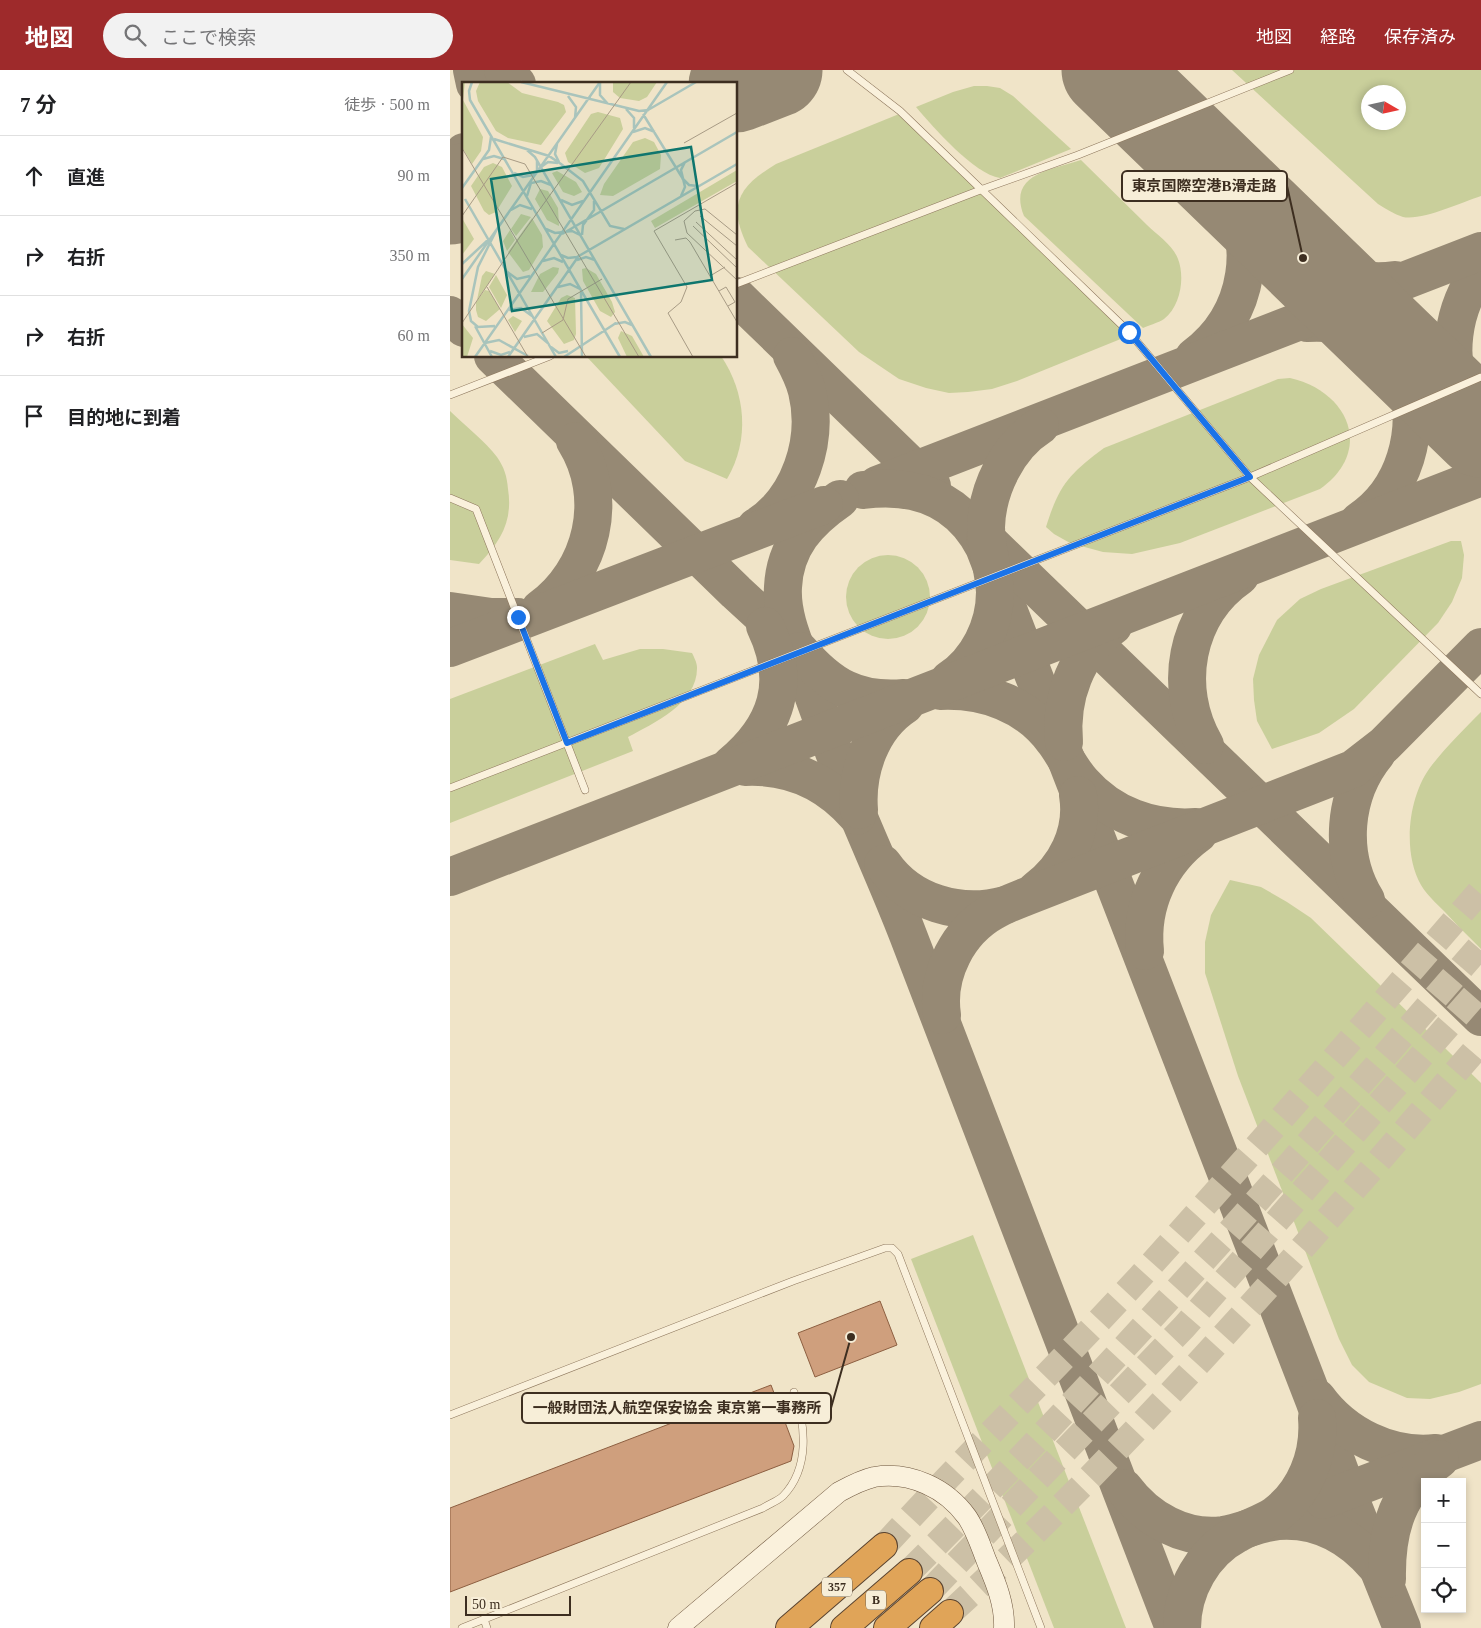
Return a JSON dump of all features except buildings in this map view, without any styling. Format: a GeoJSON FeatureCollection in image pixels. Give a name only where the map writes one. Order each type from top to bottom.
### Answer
{"type":"FeatureCollection","features":[{"type":"Feature","properties":{"kind":"highway","name":"357"},"geometry":{"type":"LineString","coordinates":[[789,1628],[884,1546]]}},
{"type":"Feature","properties":{"kind":"highway","name":"B"},"geometry":{"type":"LineString","coordinates":[[844,1628],[908,1572]]}},
{"type":"Feature","properties":{"kind":"highway","name":"B"},"geometry":{"type":"LineString","coordinates":[[887,1628],[930,1591]]}},
{"type":"Feature","properties":{"kind":"street"},"geometry":{"type":"LineString","coordinates":[[678,1628],[839,1492],[858,1482],[875,1477],[892,1476],[913,1479],[928,1484],[942,1492],[968,1518],[1001,1601],[1004,1628]]}},
{"type":"Feature","properties":{"kind":"lane"},"geometry":{"type":"LineString","coordinates":[[846,70],[900,110],[1129,332],[1250,477],[1481,694]]}},
{"type":"Feature","properties":{"kind":"lane"},"geometry":{"type":"LineString","coordinates":[[738,283],[983,189],[1078,155],[1290,70]]}},
{"type":"Feature","properties":{"kind":"lane"},"geometry":{"type":"LineString","coordinates":[[450,395],[545,358]]}},
{"type":"Feature","properties":{"kind":"lane"},"geometry":{"type":"LineString","coordinates":[[450,788],[1250,477],[1481,376]]}},
{"type":"Feature","properties":{"kind":"lane"},"geometry":{"type":"LineString","coordinates":[[450,498],[476,509],[585,790]]}},
{"type":"Feature","properties":{"kind":"lane"},"geometry":{"type":"LineString","coordinates":[[450,1414],[793,1282],[885,1248],[892,1248],[898,1254],[1041,1628]]}},
{"type":"Feature","properties":{"kind":"lane"},"geometry":{"type":"LineString","coordinates":[[462,1628],[763,1508],[783,1497],[797,1476],[804,1441],[801,1412],[794,1392]]}},
{"type":"Feature","properties":{"kind":"lane"},"geometry":{"type":"LineString","coordinates":[[484,1619],[487,1628]]}},
{"type":"Feature","properties":{"kind":"green space"},"geometry":{"type":"Polygon","coordinates":[[[1232,70],[1481,70],[1481,196],[1421,216],[1403,217],[1378,204],[1232,70]]]}},
{"type":"Feature","properties":{"kind":"green space"},"geometry":{"type":"Polygon","coordinates":[[[974,86],[1000,88],[1013,96],[1071,149],[1000,178],[978,168],[955,149],[916,107],[953,92],[974,86]]]}},
{"type":"Feature","properties":{"kind":"green space"},"geometry":{"type":"Polygon","coordinates":[[[904,112],[1133,334],[1017,381],[992,389],[949,393],[926,388],[899,379],[859,352],[748,247],[738,220],[740,198],[745,189],[763,172],[776,164],[904,112]]]}},
{"type":"Feature","properties":{"kind":"green space"},"geometry":{"type":"Polygon","coordinates":[[[1081,160],[1164,240],[1176,254],[1181,274],[1180,291],[1174,307],[1164,319],[1143,328],[1024,216],[1020,202],[1022,191],[1027,182],[1045,171],[1081,160]]]}},
{"type":"Feature","properties":{"kind":"green space"},"geometry":{"type":"Polygon","coordinates":[[[588,358],[722,358],[736,385],[742,417],[742,433],[734,464],[727,479],[685,461],[588,358]]]}},
{"type":"Feature","properties":{"kind":"green space"},"geometry":{"type":"Polygon","coordinates":[[[1290,378],[1310,385],[1327,395],[1339,409],[1347,424],[1350,440],[1347,457],[1337,474],[1320,489],[1180,543],[1132,554],[1103,552],[1070,543],[1046,527],[1061,490],[1082,465],[1104,448],[1278,379],[1290,378]]]}},
{"type":"Feature","properties":{"kind":"green space"},"geometry":{"type":"Polygon","coordinates":[[[450,411],[481,439],[497,457],[502,464],[507,480],[509,511],[504,530],[494,547],[479,564],[450,560],[450,411]]]}},
{"type":"Feature","properties":{"kind":"green space"},"geometry":{"type":"Polygon","coordinates":[[[1451,541],[1461,541],[1464,555],[1462,578],[1452,602],[1438,623],[1354,709],[1319,733],[1272,749],[1257,721],[1253,679],[1259,655],[1277,620],[1300,599],[1321,589],[1451,541]]]}},
{"type":"Feature","properties":{"kind":"green space"},"geometry":{"type":"Polygon","coordinates":[[[888,555],[904,558],[918,567],[927,581],[930,597],[927,613],[918,627],[904,636],[888,639],[872,636],[858,627],[849,613],[846,597],[849,581],[858,567],[872,558],[888,555]]]}},
{"type":"Feature","properties":{"kind":"green space"},"geometry":{"type":"Polygon","coordinates":[[[595,644],[603,660],[640,649],[663,649],[692,653],[697,665],[695,680],[690,691],[673,710],[628,737],[633,751],[450,823],[450,699],[595,644]]]}},
{"type":"Feature","properties":{"kind":"green space"},"geometry":{"type":"Polygon","coordinates":[[[1481,712],[1481,949],[1423,889],[1415,872],[1411,857],[1410,824],[1417,792],[1424,777],[1443,752],[1481,712]]]}},
{"type":"Feature","properties":{"kind":"green space"},"geometry":{"type":"Polygon","coordinates":[[[1230,880],[1261,887],[1311,918],[1481,1083],[1481,1384],[1430,1399],[1407,1398],[1369,1382],[1352,1365],[1339,1339],[1238,1076],[1205,973],[1205,942],[1211,915],[1230,880]]]}},
{"type":"Feature","properties":{"kind":"green space"},"geometry":{"type":"Polygon","coordinates":[[[973,1235],[1126,1628],[1054,1628],[911,1259],[973,1235]]]}},
{"type":"Feature","properties":{"kind":"taxiway"},"geometry":{"type":"LineString","coordinates":[[472,70],[475,82]]}},
{"type":"Feature","properties":{"kind":"taxiway"},"geometry":{"type":"LineString","coordinates":[[503,70],[515,82]]}},
{"type":"Feature","properties":{"kind":"taxiway"},"geometry":{"type":"LineString","coordinates":[[738,89],[764,74]]}},
{"type":"Feature","properties":{"kind":"taxiway"},"geometry":{"type":"LineString","coordinates":[[450,177],[462,156]]}},
{"type":"Feature","properties":{"kind":"taxiway"},"geometry":{"type":"LineString","coordinates":[[1194,357],[1213,340],[1228,320],[1238,298],[1244,275],[1246,251],[1243,227],[1235,203],[1223,180]]}},
{"type":"Feature","properties":{"kind":"taxiway"},"geometry":{"type":"LineString","coordinates":[[877,485],[1481,251]]}},
{"type":"Feature","properties":{"kind":"taxiway"},"geometry":{"type":"LineString","coordinates":[[1303,258],[1336,274],[1359,280],[1395,280]]}},
{"type":"Feature","properties":{"kind":"taxiway"},"geometry":{"type":"LineString","coordinates":[[1481,269],[1463,300],[1454,335],[1453,352],[1459,387],[1472,417],[1481,426]]}},
{"type":"Feature","properties":{"kind":"taxiway"},"geometry":{"type":"LineString","coordinates":[[738,298],[932,486]]}},
{"type":"Feature","properties":{"kind":"taxiway"},"geometry":{"type":"LineString","coordinates":[[450,315],[462,326]]}},
{"type":"Feature","properties":{"kind":"taxiway"},"geometry":{"type":"LineString","coordinates":[[1307,323],[1352,326],[1383,338],[1397,351],[1406,374],[1411,399],[1412,419],[1406,458],[1388,493],[1375,508],[1359,521]]}},
{"type":"Feature","properties":{"kind":"taxiway"},"geometry":{"type":"LineString","coordinates":[[756,527],[771,515],[795,485],[808,448],[810,410],[807,391],[801,373],[792,356]]}},
{"type":"Feature","properties":{"kind":"taxiway"},"geometry":{"type":"LineString","coordinates":[[495,358],[736,592],[796,647]]}},
{"type":"Feature","properties":{"kind":"taxiway"},"geometry":{"type":"LineString","coordinates":[[949,680],[976,653],[983,642],[992,617],[995,592],[986,527],[990,498],[995,484],[1001,470],[1018,445],[1040,426]]}},
{"type":"Feature","properties":{"kind":"taxiway"},"geometry":{"type":"LineString","coordinates":[[540,609],[558,593],[573,575],[584,554],[590,532],[593,509],[592,486],[586,463],[575,441]]}},
{"type":"Feature","properties":{"kind":"taxiway"},"geometry":{"type":"LineString","coordinates":[[450,877],[1481,477]]}},
{"type":"Feature","properties":{"kind":"taxiway"},"geometry":{"type":"LineString","coordinates":[[863,490],[900,489],[918,492],[934,498],[962,517],[974,530],[984,547],[1314,1400],[1347,1491],[1402,1628]]}},
{"type":"Feature","properties":{"kind":"taxiway"},"geometry":{"type":"LineString","coordinates":[[840,499],[828,507],[808,526],[793,547],[788,559],[783,587],[784,610],[787,622],[846,785],[908,935],[1174,1628]]}},
{"type":"Feature","properties":{"kind":"taxiway"},"geometry":{"type":"LineString","coordinates":[[450,648],[824,505]]}},
{"type":"Feature","properties":{"kind":"taxiway"},"geometry":{"type":"LineString","coordinates":[[985,538],[1481,1017]]}},
{"type":"Feature","properties":{"kind":"taxiway"},"geometry":{"type":"LineString","coordinates":[[1205,745],[1195,723],[1189,700],[1187,676],[1190,653],[1196,631],[1207,610],[1221,592],[1240,576]]}},
{"type":"Feature","properties":{"kind":"taxiway"},"geometry":{"type":"LineString","coordinates":[[450,611],[491,617],[518,617]]}},
{"type":"Feature","properties":{"kind":"taxiway"},"geometry":{"type":"LineString","coordinates":[[731,765],[760,735],[769,719],[775,702],[778,685],[778,666],[765,626]]}},
{"type":"Feature","properties":{"kind":"taxiway"},"geometry":{"type":"LineString","coordinates":[[1064,742],[1063,725],[1065,709],[1073,677],[1089,649],[1113,626]]}},
{"type":"Feature","properties":{"kind":"taxiway"},"geometry":{"type":"LineString","coordinates":[[942,1015],[941,1000],[946,969],[960,942],[981,920],[1013,902],[1353,769],[1384,745],[1481,647]]}},
{"type":"Feature","properties":{"kind":"taxiway"},"geometry":{"type":"LineString","coordinates":[[800,651],[822,674],[846,689],[872,697],[887,699],[904,698]]}},
{"type":"Feature","properties":{"kind":"taxiway"},"geometry":{"type":"LineString","coordinates":[[940,691],[956,691],[988,696],[1018,708],[1043,728],[1054,741],[1074,772],[1093,794],[1119,812],[1148,823],[1164,826],[1196,827]]}},
{"type":"Feature","properties":{"kind":"taxiway"},"geometry":{"type":"LineString","coordinates":[[859,810],[860,780],[868,751],[883,725],[905,705]]}},
{"type":"Feature","properties":{"kind":"taxiway"},"geometry":{"type":"LineString","coordinates":[[1366,900],[1357,882],[1351,863],[1348,825],[1351,805],[1357,787],[1377,753]]}},
{"type":"Feature","properties":{"kind":"taxiway"},"geometry":{"type":"LineString","coordinates":[[745,767],[777,769],[807,778],[833,793],[857,816]]}},
{"type":"Feature","properties":{"kind":"taxiway"},"geometry":{"type":"LineString","coordinates":[[1036,890],[1056,871],[1070,848],[1078,822],[1078,795]]}},
{"type":"Feature","properties":{"kind":"taxiway"},"geometry":{"type":"LineString","coordinates":[[1145,951],[1146,917],[1156,885],[1173,857],[1198,834]]}},
{"type":"Feature","properties":{"kind":"taxiway"},"geometry":{"type":"LineString","coordinates":[[883,864],[907,889],[937,904],[971,909],[1005,905]]}},
{"type":"Feature","properties":{"kind":"taxiway"},"geometry":{"type":"LineString","coordinates":[[1317,1398],[1341,1423],[1369,1441],[1385,1448],[1402,1452],[1436,1453]]}},
{"type":"Feature","properties":{"kind":"taxiway"},"geometry":{"type":"LineString","coordinates":[[1182,1628],[1183,1614],[1190,1586],[1214,1551],[1225,1542],[1275,1515],[1295,1496],[1313,1459],[1316,1446],[1317,1418]]}},
{"type":"Feature","properties":{"kind":"taxiway"},"geometry":{"type":"LineString","coordinates":[[1323,1500],[1481,1440]]}},
{"type":"Feature","properties":{"kind":"taxiway"},"geometry":{"type":"LineString","coordinates":[[1387,1579],[1389,1543],[1397,1512],[1414,1483],[1440,1459]]}},
{"type":"Feature","properties":{"kind":"taxiway"},"geometry":{"type":"LineString","coordinates":[[1124,1488],[1133,1499],[1155,1518],[1168,1525],[1194,1534],[1208,1536],[1223,1535],[1278,1521],[1306,1523],[1332,1531],[1344,1538],[1355,1545],[1375,1565]]}},
{"type":"Feature","properties":{"kind":"runway"},"geometry":{"type":"LineString","coordinates":[[738,84],[775,70]]}},
{"type":"Feature","properties":{"kind":"runway"},"geometry":{"type":"LineString","coordinates":[[1109,70],[1481,430]]}},
{"type":"Feature","properties":{"kind":"runway"},"geometry":{"type":"LineString","coordinates":[[450,197],[462,192]]}},
{"type":"Feature","properties":{"kind":"tunnel"},"geometry":{"type":"LineString","coordinates":[[884,1546],[1139,1278],[1481,890]]}},
{"type":"Feature","properties":{"kind":"tunnel"},"geometry":{"type":"LineString","coordinates":[[909,1572],[1057,1420],[1201,1264],[1481,945]]}},
{"type":"Feature","properties":{"kind":"tunnel"},"geometry":{"type":"LineString","coordinates":[[930,1591],[1184,1327],[1481,988]]}},
{"type":"Feature","properties":{"kind":"tunnel"},"geometry":{"type":"LineString","coordinates":[[950,1613],[1021,1546],[1158,1407],[1289,1263],[1481,1043]]}},
{"type":"Feature","properties":{"kind":"place","name":"東京国際空港B滑走路"},"geometry":{"type":"Point","coordinates":[1303,258]}},
{"type":"Feature","properties":{"kind":"place","name":"一般財団法人航空保安協会 東京第一事務所"},"geometry":{"type":"Point","coordinates":[851,1337]}},
{"type":"Feature","properties":{"kind":"route"},"geometry":{"type":"LineString","coordinates":[[518,617],[567,743],[1250,477],[1129,332]]}}]}
